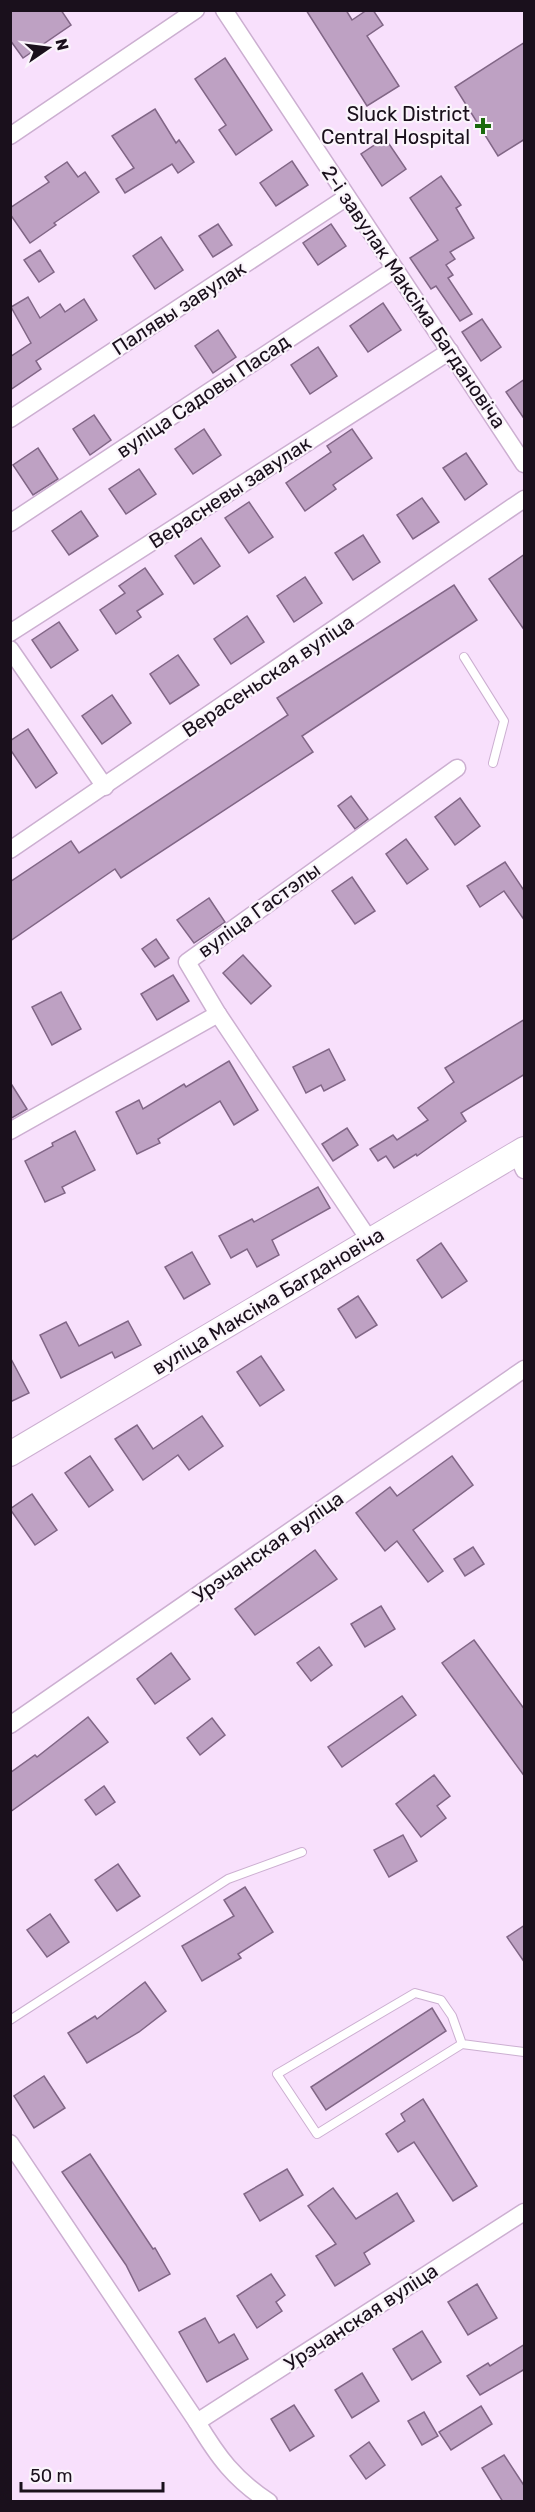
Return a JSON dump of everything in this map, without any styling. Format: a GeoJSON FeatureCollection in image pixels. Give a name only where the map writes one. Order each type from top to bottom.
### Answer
{"type":"FeatureCollection","features":[{"type":"Feature","properties":{"kind":"main road","name":"вуліца Максіма Багдановіча"},"geometry":{"type":"LineString","coordinates":[[10,1454],[370,1240],[522,1158]]}},
{"type":"Feature","properties":{"kind":"street"},"geometry":{"type":"LineString","coordinates":[[10,136],[196,10]]}},
{"type":"Feature","properties":{"kind":"street","name":"2-і завулак Максіма Багдановіча"},"geometry":{"type":"LineString","coordinates":[[224,10],[525,464]]}},
{"type":"Feature","properties":{"kind":"street","name":"Палявы завулак"},"geometry":{"type":"LineString","coordinates":[[10,419],[347,197]]}},
{"type":"Feature","properties":{"kind":"street","name":"вуліца Садовы Пасад"},"geometry":{"type":"LineString","coordinates":[[10,524],[395,269]]}},
{"type":"Feature","properties":{"kind":"street","name":"Верасневы завулак"},"geometry":{"type":"LineString","coordinates":[[10,633],[450,351]]}},
{"type":"Feature","properties":{"kind":"street","name":"Верасеньская вуліца"},"geometry":{"type":"LineString","coordinates":[[10,850],[525,499]]}},
{"type":"Feature","properties":{"kind":"street"},"geometry":{"type":"LineString","coordinates":[[10,649],[105,787]]}},
{"type":"Feature","properties":{"kind":"street","name":"вуліца Гастэлы"},"geometry":{"type":"LineString","coordinates":[[218,1014],[187,962],[457,768]]}},
{"type":"Feature","properties":{"kind":"street"},"geometry":{"type":"LineString","coordinates":[[10,1131],[218,1014],[370,1240]]}},
{"type":"Feature","properties":{"kind":"street","name":"Урэчанская вуліца"},"geometry":{"type":"LineString","coordinates":[[10,1725],[525,1369]]}},
{"type":"Feature","properties":{"kind":"street"},"geometry":{"type":"LineString","coordinates":[[10,2143],[219,2458],[250,2490],[269,2502]]}},
{"type":"Feature","properties":{"kind":"street","name":"Урэчанская вуліца"},"geometry":{"type":"LineString","coordinates":[[197,2422],[525,2212]]}},
{"type":"Feature","properties":{"kind":"lane"},"geometry":{"type":"LineString","coordinates":[[464,657],[504,721],[493,763]]}},
{"type":"Feature","properties":{"kind":"lane"},"geometry":{"type":"LineString","coordinates":[[10,2020],[228,1879],[302,1852]]}},
{"type":"Feature","properties":{"kind":"lane"},"geometry":{"type":"LineString","coordinates":[[462,2044],[452,2016],[441,2000],[415,1993],[278,2074],[317,2134],[462,2044],[525,2052]]}},
{"type":"Feature","properties":{"kind":"building"},"geometry":{"type":"Polygon","coordinates":[[[10,10],[61,10],[71,25],[23,58],[10,40],[10,10]]]}},
{"type":"Feature","properties":{"kind":"building"},"geometry":{"type":"Polygon","coordinates":[[[306,10],[346,10],[352,20],[367,10],[373,10],[383,25],[367,36],[399,86],[367,106],[306,10]]]}},
{"type":"Feature","properties":{"kind":"building"},"geometry":{"type":"Polygon","coordinates":[[[525,42],[525,139],[498,156],[455,87],[525,42]]]}},
{"type":"Feature","properties":{"kind":"building"},"geometry":{"type":"Polygon","coordinates":[[[225,58],[272,130],[236,155],[219,130],[226,125],[195,79],[225,58]]]}},
{"type":"Feature","properties":{"kind":"building"},"geometry":{"type":"Polygon","coordinates":[[[155,109],[176,143],[179,140],[194,162],[178,173],[172,164],[125,193],[116,179],[134,168],[112,136],[155,109]]]}},
{"type":"Feature","properties":{"kind":"building"},"geometry":{"type":"Polygon","coordinates":[[[385,138],[406,169],[382,186],[361,154],[385,138]]]}},
{"type":"Feature","properties":{"kind":"building"},"geometry":{"type":"Polygon","coordinates":[[[292,161],[308,185],[276,206],[260,183],[292,161]]]}},
{"type":"Feature","properties":{"kind":"building"},"geometry":{"type":"Polygon","coordinates":[[[67,162],[78,177],[85,172],[99,192],[54,223],[56,225],[30,243],[10,214],[10,208],[49,182],[45,177],[67,162]]]}},
{"type":"Feature","properties":{"kind":"building"},"geometry":{"type":"Polygon","coordinates":[[[441,176],[461,205],[456,208],[474,238],[450,252],[455,259],[446,265],[453,275],[448,278],[472,314],[460,321],[436,286],[431,289],[410,258],[438,240],[410,198],[441,176]]]}},
{"type":"Feature","properties":{"kind":"building"},"geometry":{"type":"Polygon","coordinates":[[[218,224],[232,245],[213,257],[199,236],[218,224]]]}},
{"type":"Feature","properties":{"kind":"building"},"geometry":{"type":"Polygon","coordinates":[[[331,224],[346,246],[318,265],[303,243],[331,224]]]}},
{"type":"Feature","properties":{"kind":"building"},"geometry":{"type":"Polygon","coordinates":[[[161,237],[183,270],[155,289],[133,256],[161,237]]]}},
{"type":"Feature","properties":{"kind":"building"},"geometry":{"type":"Polygon","coordinates":[[[40,250],[54,272],[39,282],[24,260],[40,250]]]}},
{"type":"Feature","properties":{"kind":"building"},"geometry":{"type":"Polygon","coordinates":[[[28,297],[40,318],[60,304],[65,312],[84,299],[97,320],[36,361],[41,369],[10,390],[10,357],[31,343],[11,307],[28,297]]]}},
{"type":"Feature","properties":{"kind":"building"},"geometry":{"type":"Polygon","coordinates":[[[383,303],[401,330],[368,352],[350,326],[383,303]]]}},
{"type":"Feature","properties":{"kind":"building"},"geometry":{"type":"Polygon","coordinates":[[[482,319],[501,347],[481,361],[462,332],[482,319]]]}},
{"type":"Feature","properties":{"kind":"building"},"geometry":{"type":"Polygon","coordinates":[[[218,330],[236,357],[213,373],[195,346],[218,330]]]}},
{"type":"Feature","properties":{"kind":"building"},"geometry":{"type":"Polygon","coordinates":[[[318,347],[337,376],[310,394],[291,365],[318,347]]]}},
{"type":"Feature","properties":{"kind":"building"},"geometry":{"type":"Polygon","coordinates":[[[525,379],[525,420],[506,392],[525,379]]]}},
{"type":"Feature","properties":{"kind":"building"},"geometry":{"type":"Polygon","coordinates":[[[94,415],[111,440],[90,455],[73,429],[94,415]]]}},
{"type":"Feature","properties":{"kind":"building"},"geometry":{"type":"Polygon","coordinates":[[[204,429],[221,455],[193,474],[175,449],[204,429]]]}},
{"type":"Feature","properties":{"kind":"building"},"geometry":{"type":"Polygon","coordinates":[[[352,429],[372,458],[333,485],[336,489],[305,511],[286,483],[331,452],[327,446],[352,429]]]}},
{"type":"Feature","properties":{"kind":"building"},"geometry":{"type":"Polygon","coordinates":[[[38,448],[58,479],[33,495],[13,465],[38,448]]]}},
{"type":"Feature","properties":{"kind":"building"},"geometry":{"type":"Polygon","coordinates":[[[466,453],[487,484],[465,500],[443,468],[466,453]]]}},
{"type":"Feature","properties":{"kind":"building"},"geometry":{"type":"Polygon","coordinates":[[[139,469],[156,494],[126,514],[109,489],[139,469]]]}},
{"type":"Feature","properties":{"kind":"building"},"geometry":{"type":"Polygon","coordinates":[[[422,498],[439,522],[413,539],[397,515],[422,498]]]}},
{"type":"Feature","properties":{"kind":"building"},"geometry":{"type":"Polygon","coordinates":[[[249,502],[273,537],[249,553],[225,518],[249,502]]]}},
{"type":"Feature","properties":{"kind":"building"},"geometry":{"type":"Polygon","coordinates":[[[81,511],[98,536],[69,555],[52,531],[81,511]]]}},
{"type":"Feature","properties":{"kind":"building"},"geometry":{"type":"Polygon","coordinates":[[[363,535],[380,562],[353,580],[335,553],[363,535]]]}},
{"type":"Feature","properties":{"kind":"building"},"geometry":{"type":"Polygon","coordinates":[[[201,538],[220,566],[194,584],[175,556],[201,538]]]}},
{"type":"Feature","properties":{"kind":"building"},"geometry":{"type":"Polygon","coordinates":[[[525,554],[525,631],[489,579],[525,554]]]}},
{"type":"Feature","properties":{"kind":"building"},"geometry":{"type":"Polygon","coordinates":[[[145,568],[163,594],[137,611],[141,617],[116,634],[100,610],[125,593],[119,586],[145,568]]]}},
{"type":"Feature","properties":{"kind":"building"},"geometry":{"type":"Polygon","coordinates":[[[305,577],[322,603],[294,622],[277,596],[305,577]]]}},
{"type":"Feature","properties":{"kind":"building"},"geometry":{"type":"Polygon","coordinates":[[[454,585],[477,620],[302,736],[313,752],[121,878],[115,869],[10,941],[10,882],[71,841],[79,853],[288,715],[277,698],[454,585]]]}},
{"type":"Feature","properties":{"kind":"building"},"geometry":{"type":"Polygon","coordinates":[[[247,616],[264,642],[231,664],[214,639],[247,616]]]}},
{"type":"Feature","properties":{"kind":"building"},"geometry":{"type":"Polygon","coordinates":[[[59,622],[78,650],[51,668],[32,640],[59,622]]]}},
{"type":"Feature","properties":{"kind":"building"},"geometry":{"type":"Polygon","coordinates":[[[178,655],[199,685],[170,704],[150,674],[178,655]]]}},
{"type":"Feature","properties":{"kind":"building"},"geometry":{"type":"Polygon","coordinates":[[[112,695],[131,723],[102,744],[82,716],[112,695]]]}},
{"type":"Feature","properties":{"kind":"building"},"geometry":{"type":"Polygon","coordinates":[[[28,729],[57,773],[36,788],[10,749],[10,741],[28,729]]]}},
{"type":"Feature","properties":{"kind":"building"},"geometry":{"type":"Polygon","coordinates":[[[351,796],[368,819],[355,829],[338,806],[351,796]]]}},
{"type":"Feature","properties":{"kind":"building"},"geometry":{"type":"Polygon","coordinates":[[[460,798],[480,826],[455,845],[435,817],[460,798]]]}},
{"type":"Feature","properties":{"kind":"building"},"geometry":{"type":"Polygon","coordinates":[[[406,839],[428,869],[407,884],[386,854],[406,839]]]}},
{"type":"Feature","properties":{"kind":"building"},"geometry":{"type":"Polygon","coordinates":[[[505,862],[525,892],[525,921],[504,891],[480,907],[467,886],[505,862]]]}},
{"type":"Feature","properties":{"kind":"building"},"geometry":{"type":"Polygon","coordinates":[[[352,877],[375,911],[355,924],[332,891],[352,877]]]}},
{"type":"Feature","properties":{"kind":"building"},"geometry":{"type":"Polygon","coordinates":[[[209,898],[225,922],[194,943],[177,920],[209,898]]]}},
{"type":"Feature","properties":{"kind":"building"},"geometry":{"type":"Polygon","coordinates":[[[156,939],[169,958],[155,967],[142,949],[156,939]]]}},
{"type":"Feature","properties":{"kind":"building"},"geometry":{"type":"Polygon","coordinates":[[[243,955],[271,986],[251,1004],[223,973],[243,955]]]}},
{"type":"Feature","properties":{"kind":"building"},"geometry":{"type":"Polygon","coordinates":[[[173,975],[189,1001],[157,1020],[141,994],[173,975]]]}},
{"type":"Feature","properties":{"kind":"building"},"geometry":{"type":"Polygon","coordinates":[[[61,992],[81,1029],[52,1045],[32,1007],[61,992]]]}},
{"type":"Feature","properties":{"kind":"building"},"geometry":{"type":"Polygon","coordinates":[[[525,1019],[525,1074],[461,1113],[466,1121],[417,1156],[416,1154],[394,1168],[386,1156],[378,1161],[370,1149],[393,1135],[397,1140],[428,1120],[418,1108],[454,1082],[445,1068],[525,1019]]]}},
{"type":"Feature","properties":{"kind":"building"},"geometry":{"type":"Polygon","coordinates":[[[329,1049],[345,1080],[324,1091],[321,1085],[306,1093],[293,1067],[329,1049]]]}},
{"type":"Feature","properties":{"kind":"building"},"geometry":{"type":"Polygon","coordinates":[[[229,1061],[258,1110],[234,1125],[220,1101],[158,1139],[160,1143],[137,1154],[116,1112],[139,1100],[143,1109],[184,1084],[186,1087],[229,1061]]]}},
{"type":"Feature","properties":{"kind":"building"},"geometry":{"type":"Polygon","coordinates":[[[10,1082],[27,1109],[10,1119],[10,1082]]]}},
{"type":"Feature","properties":{"kind":"building"},"geometry":{"type":"Polygon","coordinates":[[[347,1128],[358,1145],[333,1161],[322,1144],[347,1128]]]}},
{"type":"Feature","properties":{"kind":"building"},"geometry":{"type":"Polygon","coordinates":[[[75,1131],[95,1170],[62,1187],[65,1193],[45,1202],[25,1161],[75,1131]]]}},
{"type":"Feature","properties":{"kind":"building"},"geometry":{"type":"Polygon","coordinates":[[[318,1187],[330,1208],[272,1240],[279,1255],[257,1267],[247,1249],[231,1258],[219,1236],[252,1219],[254,1222],[318,1187]]]}},
{"type":"Feature","properties":{"kind":"building"},"geometry":{"type":"Polygon","coordinates":[[[441,1243],[467,1281],[442,1298],[417,1260],[441,1243]]]}},
{"type":"Feature","properties":{"kind":"building"},"geometry":{"type":"Polygon","coordinates":[[[192,1252],[210,1284],[184,1299],[165,1267],[192,1252]]]}},
{"type":"Feature","properties":{"kind":"building"},"geometry":{"type":"Polygon","coordinates":[[[358,1296],[377,1325],[356,1338],[338,1309],[358,1296]]]}},
{"type":"Feature","properties":{"kind":"building"},"geometry":{"type":"Polygon","coordinates":[[[128,1321],[141,1345],[115,1358],[112,1352],[61,1378],[40,1335],[66,1322],[79,1346],[128,1321]]]}},
{"type":"Feature","properties":{"kind":"building"},"geometry":{"type":"Polygon","coordinates":[[[261,1356],[284,1390],[260,1406],[237,1372],[261,1356]]]}},
{"type":"Feature","properties":{"kind":"building"},"geometry":{"type":"Polygon","coordinates":[[[10,1357],[29,1393],[10,1402],[10,1357]]]}},
{"type":"Feature","properties":{"kind":"building"},"geometry":{"type":"Polygon","coordinates":[[[202,1416],[223,1446],[189,1470],[178,1455],[143,1480],[115,1439],[137,1425],[153,1449],[202,1416]]]}},
{"type":"Feature","properties":{"kind":"building"},"geometry":{"type":"Polygon","coordinates":[[[90,1456],[113,1490],[89,1507],[65,1473],[90,1456]]]}},
{"type":"Feature","properties":{"kind":"building"},"geometry":{"type":"Polygon","coordinates":[[[452,1456],[473,1485],[413,1530],[443,1571],[428,1582],[397,1541],[385,1551],[356,1513],[390,1487],[397,1496],[452,1456]]]}},
{"type":"Feature","properties":{"kind":"building"},"geometry":{"type":"Polygon","coordinates":[[[32,1494],[57,1530],[35,1545],[10,1509],[32,1494]]]}},
{"type":"Feature","properties":{"kind":"building"},"geometry":{"type":"Polygon","coordinates":[[[473,1547],[484,1564],[465,1576],[454,1559],[473,1547]]]}},
{"type":"Feature","properties":{"kind":"building"},"geometry":{"type":"Polygon","coordinates":[[[315,1550],[337,1579],[255,1635],[235,1609],[315,1550]]]}},
{"type":"Feature","properties":{"kind":"building"},"geometry":{"type":"Polygon","coordinates":[[[381,1606],[395,1629],[365,1647],[351,1624],[381,1606]]]}},
{"type":"Feature","properties":{"kind":"building"},"geometry":{"type":"Polygon","coordinates":[[[474,1640],[525,1710],[525,1777],[442,1663],[474,1640]]]}},
{"type":"Feature","properties":{"kind":"building"},"geometry":{"type":"Polygon","coordinates":[[[319,1647],[332,1665],[311,1681],[297,1663],[319,1647]]]}},
{"type":"Feature","properties":{"kind":"building"},"geometry":{"type":"Polygon","coordinates":[[[171,1653],[190,1679],[155,1704],[137,1679],[171,1653]]]}},
{"type":"Feature","properties":{"kind":"building"},"geometry":{"type":"Polygon","coordinates":[[[402,1696],[416,1715],[342,1767],[328,1747],[402,1696]]]}},
{"type":"Feature","properties":{"kind":"building"},"geometry":{"type":"Polygon","coordinates":[[[88,1717],[108,1742],[10,1812],[10,1773],[35,1755],[37,1757],[88,1717]]]}},
{"type":"Feature","properties":{"kind":"building"},"geometry":{"type":"Polygon","coordinates":[[[212,1718],[225,1735],[200,1755],[187,1738],[212,1718]]]}},
{"type":"Feature","properties":{"kind":"building"},"geometry":{"type":"Polygon","coordinates":[[[434,1775],[450,1796],[437,1806],[446,1818],[421,1837],[396,1804],[434,1775]]]}},
{"type":"Feature","properties":{"kind":"building"},"geometry":{"type":"Polygon","coordinates":[[[104,1786],[115,1802],[96,1815],[85,1800],[104,1786]]]}},
{"type":"Feature","properties":{"kind":"building"},"geometry":{"type":"Polygon","coordinates":[[[403,1835],[417,1861],[389,1877],[374,1850],[403,1835]]]}},
{"type":"Feature","properties":{"kind":"building"},"geometry":{"type":"Polygon","coordinates":[[[118,1864],[140,1896],[117,1911],[95,1880],[118,1864]]]}},
{"type":"Feature","properties":{"kind":"building"},"geometry":{"type":"Polygon","coordinates":[[[245,1887],[273,1932],[238,1954],[241,1958],[202,1981],[182,1946],[234,1916],[224,1900],[245,1887]]]}},
{"type":"Feature","properties":{"kind":"building"},"geometry":{"type":"Polygon","coordinates":[[[50,1914],[69,1942],[47,1957],[27,1930],[50,1914]]]}},
{"type":"Feature","properties":{"kind":"building"},"geometry":{"type":"Polygon","coordinates":[[[525,1925],[525,1963],[507,1937],[525,1925]]]}},
{"type":"Feature","properties":{"kind":"building"},"geometry":{"type":"Polygon","coordinates":[[[145,1982],[166,2011],[139,2032],[87,2063],[68,2033],[95,2016],[97,2019],[145,1982]]]}},
{"type":"Feature","properties":{"kind":"building"},"geometry":{"type":"Polygon","coordinates":[[[432,2008],[446,2031],[326,2110],[311,2087],[432,2008]]]}},
{"type":"Feature","properties":{"kind":"building"},"geometry":{"type":"Polygon","coordinates":[[[44,2076],[65,2108],[34,2128],[14,2096],[44,2076]]]}},
{"type":"Feature","properties":{"kind":"building"},"geometry":{"type":"Polygon","coordinates":[[[423,2099],[477,2186],[453,2201],[414,2142],[398,2152],[386,2134],[405,2121],[401,2114],[423,2099]]]}},
{"type":"Feature","properties":{"kind":"building"},"geometry":{"type":"Polygon","coordinates":[[[90,2154],[153,2249],[155,2248],[170,2274],[139,2291],[126,2265],[62,2172],[90,2154]]]}},
{"type":"Feature","properties":{"kind":"building"},"geometry":{"type":"Polygon","coordinates":[[[287,2169],[303,2195],[260,2221],[244,2194],[287,2169]]]}},
{"type":"Feature","properties":{"kind":"building"},"geometry":{"type":"Polygon","coordinates":[[[333,2188],[356,2219],[397,2193],[414,2221],[364,2253],[370,2264],[335,2286],[316,2256],[336,2244],[308,2206],[333,2188]]]}},
{"type":"Feature","properties":{"kind":"building"},"geometry":{"type":"Polygon","coordinates":[[[271,2274],[285,2295],[276,2302],[282,2311],[257,2328],[237,2296],[271,2274]]]}},
{"type":"Feature","properties":{"kind":"building"},"geometry":{"type":"Polygon","coordinates":[[[477,2284],[497,2318],[468,2335],[448,2302],[477,2284]]]}},
{"type":"Feature","properties":{"kind":"building"},"geometry":{"type":"Polygon","coordinates":[[[205,2318],[219,2343],[234,2334],[248,2359],[207,2382],[179,2332],[205,2318]]]}},
{"type":"Feature","properties":{"kind":"building"},"geometry":{"type":"Polygon","coordinates":[[[422,2331],[441,2362],[412,2380],[393,2349],[422,2331]]]}},
{"type":"Feature","properties":{"kind":"building"},"geometry":{"type":"Polygon","coordinates":[[[525,2344],[525,2369],[480,2395],[467,2376],[488,2363],[490,2366],[525,2344]]]}},
{"type":"Feature","properties":{"kind":"building"},"geometry":{"type":"Polygon","coordinates":[[[362,2373],[379,2401],[352,2418],[335,2390],[362,2373]]]}},
{"type":"Feature","properties":{"kind":"building"},"geometry":{"type":"Polygon","coordinates":[[[294,2405],[314,2436],[290,2451],[271,2419],[294,2405]]]}},
{"type":"Feature","properties":{"kind":"building"},"geometry":{"type":"Polygon","coordinates":[[[481,2406],[492,2424],[451,2450],[439,2432],[481,2406]]]}},
{"type":"Feature","properties":{"kind":"building"},"geometry":{"type":"Polygon","coordinates":[[[424,2412],[438,2436],[422,2445],[408,2421],[424,2412]]]}},
{"type":"Feature","properties":{"kind":"building"},"geometry":{"type":"Polygon","coordinates":[[[369,2442],[385,2465],[366,2479],[350,2456],[369,2442]]]}},
{"type":"Feature","properties":{"kind":"building"},"geometry":{"type":"Polygon","coordinates":[[[504,2455],[525,2487],[525,2502],[503,2502],[482,2468],[504,2455]]]}},
{"type":"Feature","properties":{"kind":"place","name":"Sluck District Central Hospital"},"geometry":{"type":"Point","coordinates":[483,126]}}]}
